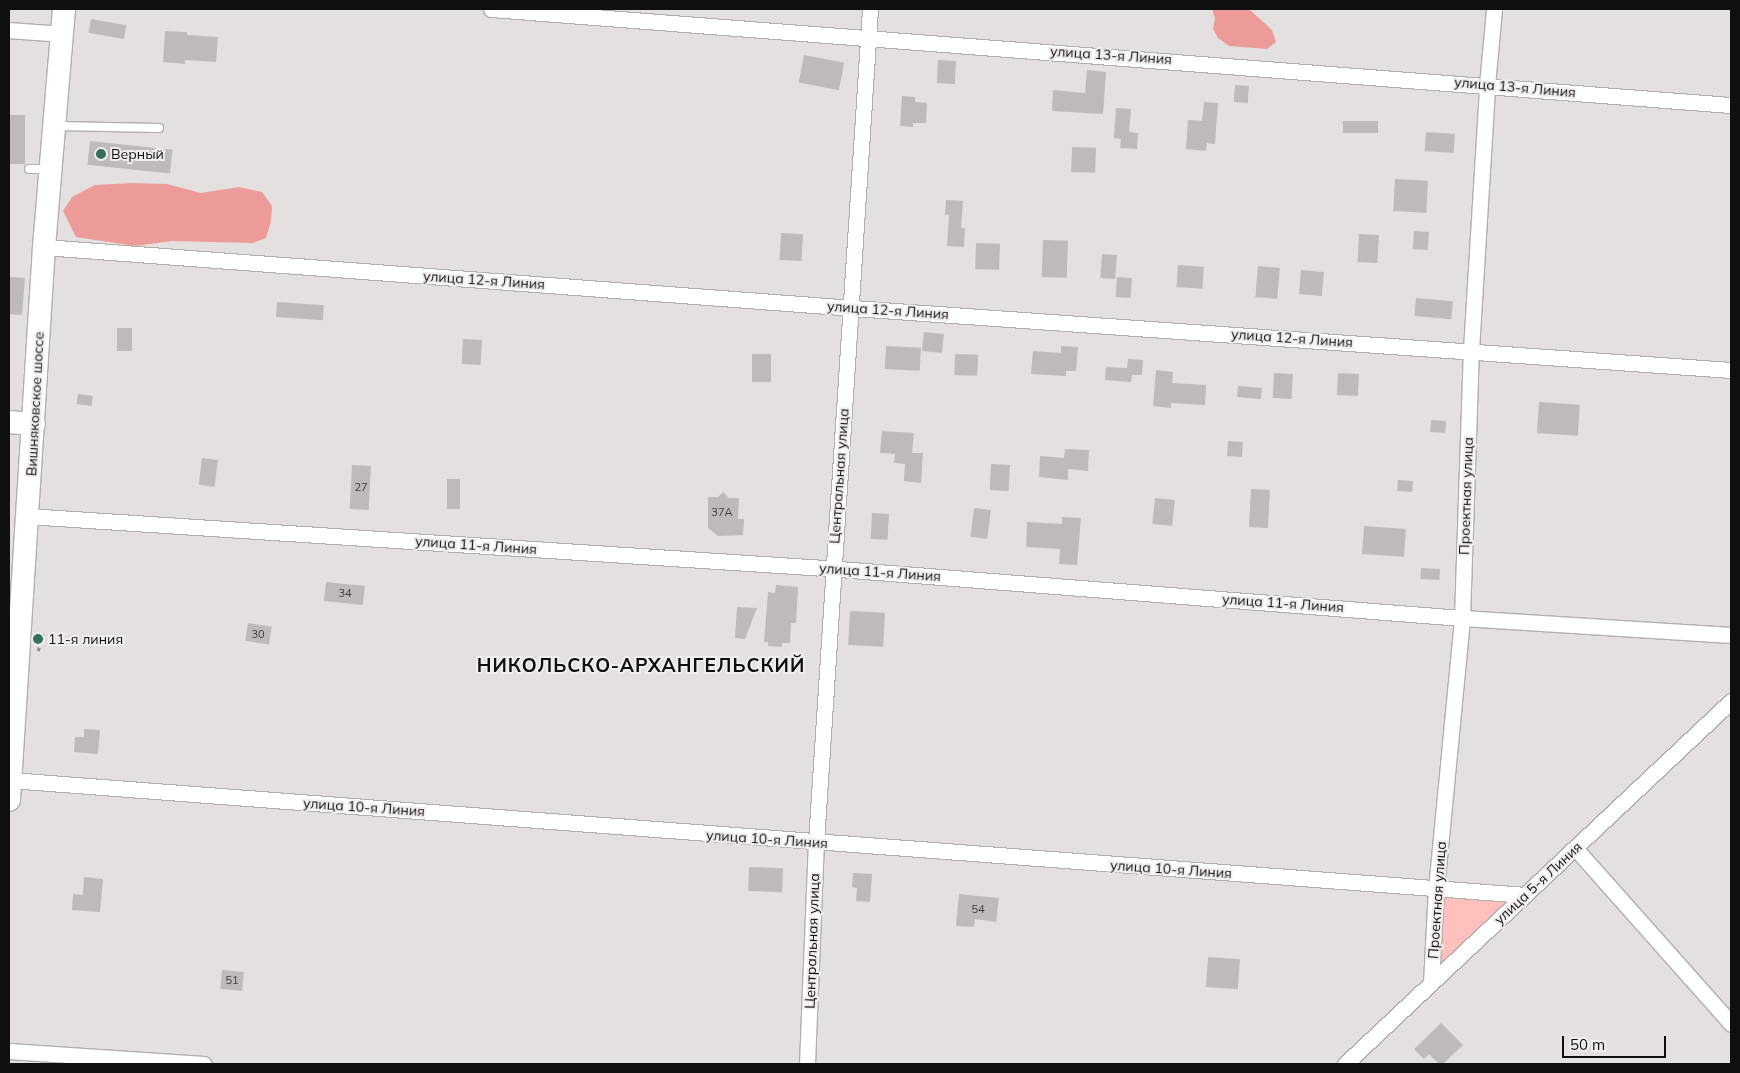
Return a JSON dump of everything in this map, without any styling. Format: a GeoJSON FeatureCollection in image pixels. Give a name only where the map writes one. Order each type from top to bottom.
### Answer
{"type":"FeatureCollection","features":[{"type":"Feature","properties":{"kind":"street","name":"Вишняковское шоссе"},"geometry":{"type":"LineString","coordinates":[[9,790],[12,688],[28,516],[44,247],[40,169],[55,126],[64,9]]}},
{"type":"Feature","properties":{"kind":"street","name":"улица 13-я Линия"},"geometry":{"type":"LineString","coordinates":[[491,9],[868,36],[1731,105]]}},
{"type":"Feature","properties":{"kind":"street","name":"Центральная улица"},"geometry":{"type":"LineString","coordinates":[[807,1064],[816,842],[849,308],[870,9]]}},
{"type":"Feature","properties":{"kind":"street","name":"Проектная улица"},"geometry":{"type":"LineString","coordinates":[[1431,984],[1436,889],[1462,618],[1471,350],[1487,85],[1494,9]]}},
{"type":"Feature","properties":{"kind":"street"},"geometry":{"type":"LineString","coordinates":[[9,30],[62,34]]}},
{"type":"Feature","properties":{"kind":"street","name":"улица 12-я Линия"},"geometry":{"type":"LineString","coordinates":[[44,247],[849,308],[1471,350],[1731,370]]}},
{"type":"Feature","properties":{"kind":"street"},"geometry":{"type":"LineString","coordinates":[[9,422],[34,424]]}},
{"type":"Feature","properties":{"kind":"street","name":"улица 11-я Линия"},"geometry":{"type":"LineString","coordinates":[[28,516],[833,568],[1462,618],[1731,635]]}},
{"type":"Feature","properties":{"kind":"street","name":"улица 5-я Линия"},"geometry":{"type":"LineString","coordinates":[[1345,1064],[1731,701]]}},
{"type":"Feature","properties":{"kind":"street","name":"улица 10-я Линия"},"geometry":{"type":"LineString","coordinates":[[9,790],[816,842],[1525,895]]}},
{"type":"Feature","properties":{"kind":"street"},"geometry":{"type":"LineString","coordinates":[[1575,848],[1731,1024]]}},
{"type":"Feature","properties":{"kind":"street"},"geometry":{"type":"LineString","coordinates":[[9,1052],[204,1064]]}},
{"type":"Feature","properties":{"kind":"lane"},"geometry":{"type":"LineString","coordinates":[[55,126],[159,128]]}},
{"type":"Feature","properties":{"kind":"shaded area"},"geometry":{"type":"Polygon","coordinates":[[[1212,9],[1246,9],[1251,11],[1272,30],[1276,42],[1267,49],[1229,46],[1218,38],[1213,29],[1215,18],[1212,9]]]}},
{"type":"Feature","properties":{"kind":"shaded area"},"geometry":{"type":"Polygon","coordinates":[[[167,184],[201,193],[239,187],[262,192],[272,206],[271,221],[266,238],[253,243],[172,241],[135,246],[76,237],[63,211],[72,197],[95,185],[167,184]]]}},
{"type":"Feature","properties":{"kind":"shaded area"},"geometry":{"type":"Polygon","coordinates":[[[1443,897],[1512,902],[1438,969],[1443,897]]]}},
{"type":"Feature","properties":{"kind":"building"},"geometry":{"type":"Polygon","coordinates":[[[91,19],[126,25],[124,39],[89,33],[91,19]]]}},
{"type":"Feature","properties":{"kind":"building"},"geometry":{"type":"Polygon","coordinates":[[[165,31],[218,37],[216,62],[185,60],[185,64],[163,62],[165,31]]]}},
{"type":"Feature","properties":{"kind":"building"},"geometry":{"type":"Polygon","coordinates":[[[804,55],[844,63],[839,90],[799,82],[804,55]]]}},
{"type":"Feature","properties":{"kind":"building"},"geometry":{"type":"Polygon","coordinates":[[[938,60],[956,61],[955,84],[937,83],[938,60]]]}},
{"type":"Feature","properties":{"kind":"building"},"geometry":{"type":"Polygon","coordinates":[[[1087,70],[1106,72],[1103,114],[1052,111],[1053,90],[1085,93],[1087,70]]]}},
{"type":"Feature","properties":{"kind":"building"},"geometry":{"type":"Polygon","coordinates":[[[1235,85],[1249,86],[1248,103],[1234,102],[1235,85]]]}},
{"type":"Feature","properties":{"kind":"building"},"geometry":{"type":"Polygon","coordinates":[[[902,96],[915,97],[915,102],[927,103],[926,123],[913,123],[913,127],[900,126],[902,96]]]}},
{"type":"Feature","properties":{"kind":"building"},"geometry":{"type":"Polygon","coordinates":[[[1204,102],[1218,103],[1215,144],[1207,143],[1206,151],[1186,149],[1188,120],[1202,121],[1204,102]]]}},
{"type":"Feature","properties":{"kind":"building"},"geometry":{"type":"Polygon","coordinates":[[[1116,108],[1131,109],[1129,132],[1138,133],[1137,149],[1120,148],[1121,139],[1114,138],[1116,108]]]}},
{"type":"Feature","properties":{"kind":"building"},"geometry":{"type":"Polygon","coordinates":[[[9,115],[25,115],[25,164],[9,164],[9,115]]]}},
{"type":"Feature","properties":{"kind":"building"},"geometry":{"type":"Polygon","coordinates":[[[1343,121],[1378,121],[1378,133],[1343,133],[1343,121]]]}},
{"type":"Feature","properties":{"kind":"building"},"geometry":{"type":"Polygon","coordinates":[[[1426,132],[1455,134],[1454,153],[1425,151],[1426,132]]]}},
{"type":"Feature","properties":{"kind":"building"},"geometry":{"type":"Polygon","coordinates":[[[90,141],[173,150],[170,174],[87,165],[90,141]]]}},
{"type":"Feature","properties":{"kind":"building"},"geometry":{"type":"Polygon","coordinates":[[[1072,147],[1096,148],[1095,173],[1071,172],[1072,147]]]}},
{"type":"Feature","properties":{"kind":"building"},"geometry":{"type":"Polygon","coordinates":[[[1395,179],[1428,181],[1426,213],[1393,211],[1395,179]]]}},
{"type":"Feature","properties":{"kind":"building"},"geometry":{"type":"Polygon","coordinates":[[[946,200],[963,201],[961,228],[965,228],[964,247],[947,246],[949,215],[945,215],[946,200]]]}},
{"type":"Feature","properties":{"kind":"building"},"geometry":{"type":"Polygon","coordinates":[[[1414,231],[1429,232],[1428,250],[1413,249],[1414,231]]]}},
{"type":"Feature","properties":{"kind":"building"},"geometry":{"type":"Polygon","coordinates":[[[781,233],[803,234],[802,261],[780,260],[781,233]]]}},
{"type":"Feature","properties":{"kind":"building"},"geometry":{"type":"Polygon","coordinates":[[[1359,234],[1379,235],[1378,263],[1358,262],[1359,234]]]}},
{"type":"Feature","properties":{"kind":"building"},"geometry":{"type":"Polygon","coordinates":[[[1043,240],[1068,241],[1067,278],[1042,277],[1043,240]]]}},
{"type":"Feature","properties":{"kind":"building"},"geometry":{"type":"Polygon","coordinates":[[[976,243],[1000,244],[999,270],[975,269],[976,243]]]}},
{"type":"Feature","properties":{"kind":"building"},"geometry":{"type":"Polygon","coordinates":[[[1102,254],[1117,255],[1115,279],[1100,278],[1102,254]]]}},
{"type":"Feature","properties":{"kind":"building"},"geometry":{"type":"Polygon","coordinates":[[[1178,265],[1204,267],[1202,289],[1176,287],[1178,265]]]}},
{"type":"Feature","properties":{"kind":"building"},"geometry":{"type":"Polygon","coordinates":[[[1258,266],[1280,268],[1277,299],[1255,297],[1258,266]]]}},
{"type":"Feature","properties":{"kind":"building"},"geometry":{"type":"Polygon","coordinates":[[[1301,270],[1324,272],[1322,296],[1299,294],[1301,270]]]}},
{"type":"Feature","properties":{"kind":"building"},"geometry":{"type":"Polygon","coordinates":[[[9,277],[25,278],[22,315],[9,314],[9,277]]]}},
{"type":"Feature","properties":{"kind":"building"},"geometry":{"type":"Polygon","coordinates":[[[1117,277],[1132,278],[1131,298],[1116,297],[1117,277]]]}},
{"type":"Feature","properties":{"kind":"building"},"geometry":{"type":"Polygon","coordinates":[[[1416,298],[1453,301],[1451,319],[1414,316],[1416,298]]]}},
{"type":"Feature","properties":{"kind":"building"},"geometry":{"type":"Polygon","coordinates":[[[277,302],[324,305],[323,320],[276,317],[277,302]]]}},
{"type":"Feature","properties":{"kind":"building"},"geometry":{"type":"Polygon","coordinates":[[[117,328],[132,328],[132,351],[117,351],[117,328]]]}},
{"type":"Feature","properties":{"kind":"building"},"geometry":{"type":"Polygon","coordinates":[[[924,332],[944,334],[942,353],[922,351],[924,332]]]}},
{"type":"Feature","properties":{"kind":"building"},"geometry":{"type":"Polygon","coordinates":[[[463,339],[482,340],[481,365],[462,364],[463,339]]]}},
{"type":"Feature","properties":{"kind":"building"},"geometry":{"type":"Polygon","coordinates":[[[886,346],[921,348],[920,371],[885,369],[886,346]]]}},
{"type":"Feature","properties":{"kind":"building"},"geometry":{"type":"Polygon","coordinates":[[[1061,346],[1078,347],[1076,371],[1066,371],[1066,376],[1031,374],[1033,351],[1061,353],[1061,346]]]}},
{"type":"Feature","properties":{"kind":"building"},"geometry":{"type":"Polygon","coordinates":[[[752,354],[771,354],[771,382],[752,382],[752,354]]]}},
{"type":"Feature","properties":{"kind":"building"},"geometry":{"type":"Polygon","coordinates":[[[955,354],[978,355],[977,376],[954,375],[955,354]]]}},
{"type":"Feature","properties":{"kind":"building"},"geometry":{"type":"Polygon","coordinates":[[[1128,359],[1143,360],[1142,375],[1132,375],[1131,382],[1105,380],[1106,367],[1127,368],[1128,359]]]}},
{"type":"Feature","properties":{"kind":"building"},"geometry":{"type":"Polygon","coordinates":[[[1156,370],[1173,372],[1172,383],[1206,385],[1205,405],[1171,403],[1171,408],[1153,406],[1156,370]]]}},
{"type":"Feature","properties":{"kind":"building"},"geometry":{"type":"Polygon","coordinates":[[[1274,373],[1293,374],[1292,399],[1273,398],[1274,373]]]}},
{"type":"Feature","properties":{"kind":"building"},"geometry":{"type":"Polygon","coordinates":[[[1338,373],[1359,374],[1358,396],[1337,395],[1338,373]]]}},
{"type":"Feature","properties":{"kind":"building"},"geometry":{"type":"Polygon","coordinates":[[[1238,386],[1262,388],[1261,399],[1237,397],[1238,386]]]}},
{"type":"Feature","properties":{"kind":"building"},"geometry":{"type":"Polygon","coordinates":[[[78,394],[93,396],[91,406],[77,404],[78,394]]]}},
{"type":"Feature","properties":{"kind":"building"},"geometry":{"type":"Polygon","coordinates":[[[1539,402],[1580,405],[1578,436],[1537,433],[1539,402]]]}},
{"type":"Feature","properties":{"kind":"building"},"geometry":{"type":"Polygon","coordinates":[[[1431,420],[1446,421],[1445,433],[1430,432],[1431,420]]]}},
{"type":"Feature","properties":{"kind":"building"},"geometry":{"type":"Polygon","coordinates":[[[882,431],[914,433],[912,453],[923,453],[921,483],[904,481],[905,464],[894,463],[895,454],[880,453],[882,431]]]}},
{"type":"Feature","properties":{"kind":"building"},"geometry":{"type":"Polygon","coordinates":[[[1228,441],[1243,442],[1242,457],[1227,456],[1228,441]]]}},
{"type":"Feature","properties":{"kind":"building"},"geometry":{"type":"Polygon","coordinates":[[[1065,449],[1089,450],[1088,471],[1068,469],[1068,480],[1039,477],[1040,456],[1064,458],[1065,449]]]}},
{"type":"Feature","properties":{"kind":"building"},"geometry":{"type":"Polygon","coordinates":[[[202,458],[218,460],[215,487],[199,485],[202,458]]]}},
{"type":"Feature","properties":{"kind":"building"},"geometry":{"type":"Polygon","coordinates":[[[991,464],[1010,465],[1009,491],[990,490],[991,464]]]}},
{"type":"Feature","properties":{"kind":"building"},"geometry":{"type":"Polygon","coordinates":[[[352,465],[371,466],[369,510],[350,509],[352,465]]]}},
{"type":"Feature","properties":{"kind":"building"},"geometry":{"type":"Polygon","coordinates":[[[447,479],[460,479],[460,509],[447,509],[447,479]]]}},
{"type":"Feature","properties":{"kind":"building"},"geometry":{"type":"Polygon","coordinates":[[[1398,480],[1413,481],[1412,492],[1397,491],[1398,480]]]}},
{"type":"Feature","properties":{"kind":"building"},"geometry":{"type":"Polygon","coordinates":[[[1251,489],[1270,490],[1268,528],[1249,527],[1251,489]]]}},
{"type":"Feature","properties":{"kind":"building"},"geometry":{"type":"Polygon","coordinates":[[[723,492],[729,498],[739,498],[738,519],[744,519],[743,535],[718,536],[708,528],[708,497],[718,497],[723,492]]]}},
{"type":"Feature","properties":{"kind":"building"},"geometry":{"type":"Polygon","coordinates":[[[1155,498],[1175,500],[1172,526],[1152,524],[1155,498]]]}},
{"type":"Feature","properties":{"kind":"building"},"geometry":{"type":"Polygon","coordinates":[[[974,508],[991,510],[987,539],[970,537],[974,508]]]}},
{"type":"Feature","properties":{"kind":"building"},"geometry":{"type":"Polygon","coordinates":[[[872,513],[889,514],[888,540],[871,539],[872,513]]]}},
{"type":"Feature","properties":{"kind":"building"},"geometry":{"type":"Polygon","coordinates":[[[1062,517],[1081,518],[1077,565],[1059,564],[1060,549],[1026,547],[1027,522],[1062,524],[1062,517]]]}},
{"type":"Feature","properties":{"kind":"building"},"geometry":{"type":"Polygon","coordinates":[[[1364,526],[1406,529],[1404,557],[1362,554],[1364,526]]]}},
{"type":"Feature","properties":{"kind":"building"},"geometry":{"type":"Polygon","coordinates":[[[1421,568],[1440,569],[1439,580],[1420,579],[1421,568]]]}},
{"type":"Feature","properties":{"kind":"building"},"geometry":{"type":"Polygon","coordinates":[[[326,582],[365,586],[363,605],[324,601],[326,582]]]}},
{"type":"Feature","properties":{"kind":"building"},"geometry":{"type":"Polygon","coordinates":[[[776,585],[798,587],[796,623],[791,623],[790,643],[782,643],[782,647],[768,646],[768,642],[764,642],[768,592],[775,593],[776,585]]]}},
{"type":"Feature","properties":{"kind":"building"},"geometry":{"type":"Polygon","coordinates":[[[737,607],[757,608],[745,639],[735,638],[737,607]]]}},
{"type":"Feature","properties":{"kind":"building"},"geometry":{"type":"Polygon","coordinates":[[[850,611],[885,613],[883,647],[848,645],[850,611]]]}},
{"type":"Feature","properties":{"kind":"building"},"geometry":{"type":"Polygon","coordinates":[[[248,623],[272,627],[269,645],[245,641],[248,623]]]}},
{"type":"Feature","properties":{"kind":"building"},"geometry":{"type":"Polygon","coordinates":[[[84,729],[100,730],[98,754],[74,752],[75,737],[84,737],[84,729]]]}},
{"type":"Feature","properties":{"kind":"building"},"geometry":{"type":"Polygon","coordinates":[[[749,867],[783,868],[782,892],[748,891],[749,867]]]}},
{"type":"Feature","properties":{"kind":"building"},"geometry":{"type":"Polygon","coordinates":[[[853,873],[872,874],[870,902],[856,901],[857,888],[852,887],[853,873]]]}},
{"type":"Feature","properties":{"kind":"building"},"geometry":{"type":"Polygon","coordinates":[[[84,877],[103,879],[100,912],[72,910],[73,894],[83,895],[84,877]]]}},
{"type":"Feature","properties":{"kind":"building"},"geometry":{"type":"Polygon","coordinates":[[[959,894],[999,898],[996,922],[975,919],[974,927],[956,926],[959,894]]]}},
{"type":"Feature","properties":{"kind":"building"},"geometry":{"type":"Polygon","coordinates":[[[1208,957],[1240,959],[1238,989],[1206,987],[1208,957]]]}},
{"type":"Feature","properties":{"kind":"building"},"geometry":{"type":"Polygon","coordinates":[[[222,970],[244,972],[242,991],[220,989],[222,970]]]}},
{"type":"Feature","properties":{"kind":"building"},"geometry":{"type":"Polygon","coordinates":[[[1441,1023],[1463,1045],[1443,1064],[1439,1064],[1429,1054],[1424,1059],[1414,1049],[1441,1023]]]}},
{"type":"Feature","properties":{"kind":"place","name":"Верный"},"geometry":{"type":"Point","coordinates":[101,154]}},
{"type":"Feature","properties":{"kind":"place","name":"11-я линия"},"geometry":{"type":"Point","coordinates":[38,639]}},
{"type":"Feature","properties":{"kind":"district","name":"НИКОЛЬСКО-АРХАНГЕЛЬСКИЙ"},"geometry":{"type":"Point","coordinates":[641,666]}}]}
